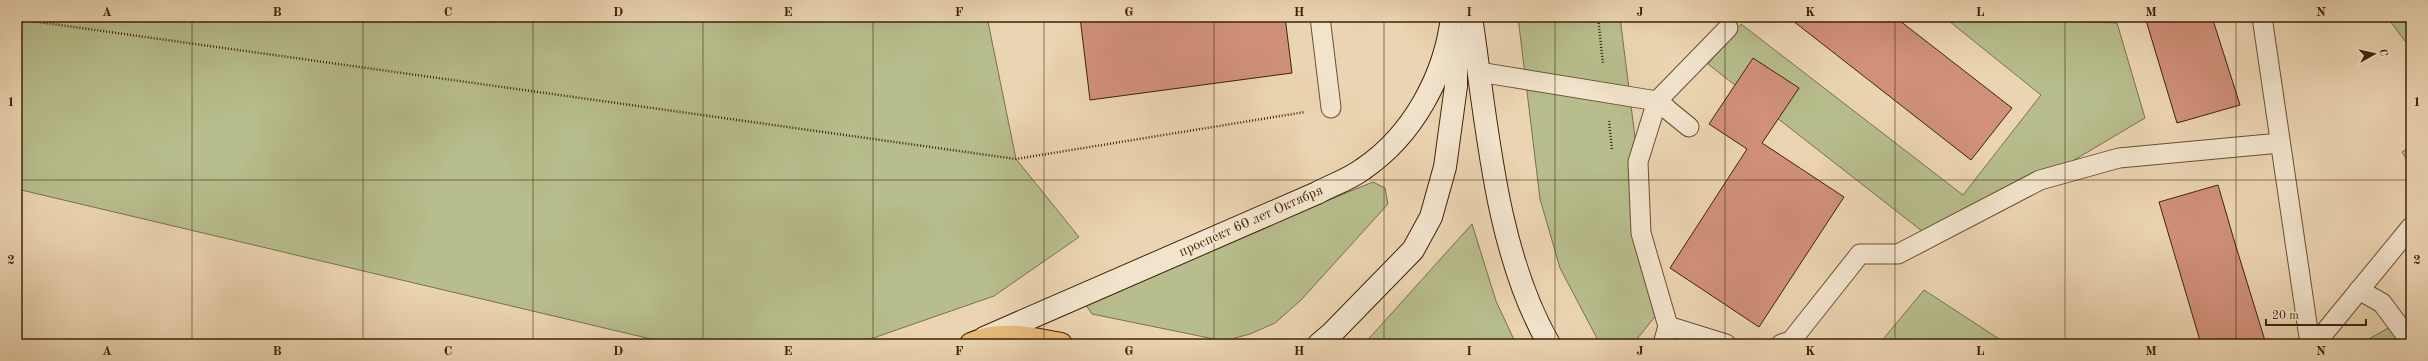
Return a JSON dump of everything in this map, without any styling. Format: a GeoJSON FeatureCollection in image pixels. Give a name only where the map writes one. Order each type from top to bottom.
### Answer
{"type":"FeatureCollection","features":[{"type":"Feature","properties":{"kind":"main road","name":"проспект 60 лет Октября"},"geometry":{"type":"LineString","coordinates":[[975,342],[1317,193],[1363,170],[1395,142],[1418,113],[1438,76],[1450,34],[1452,17]]}},
{"type":"Feature","properties":{"kind":"main road"},"geometry":{"type":"LineString","coordinates":[[1319,344],[1334,332],[1413,250],[1431,217],[1445,167],[1456,86],[1456,17]]}},
{"type":"Feature","properties":{"kind":"main road"},"geometry":{"type":"LineString","coordinates":[[1471,17],[1500,203],[1519,281],[1549,344]]}},
{"type":"Feature","properties":{"kind":"main road"},"geometry":{"type":"LineString","coordinates":[[975,342],[1002,336],[1031,338],[1061,344]]}},
{"type":"Feature","properties":{"kind":"lane"},"geometry":{"type":"LineString","coordinates":[[1320,17],[1331,108]]}},
{"type":"Feature","properties":{"kind":"lane"},"geometry":{"type":"LineString","coordinates":[[2262,17],[2310,344]]}},
{"type":"Feature","properties":{"kind":"lane"},"geometry":{"type":"LineString","coordinates":[[1726,344],[1666,335],[1641,233],[1638,162],[1657,101],[1728,28]]}},
{"type":"Feature","properties":{"kind":"lane"},"geometry":{"type":"LineString","coordinates":[[1479,72],[1657,101],[1689,126]]}},
{"type":"Feature","properties":{"kind":"lane"},"geometry":{"type":"LineString","coordinates":[[1781,344],[1791,340],[1860,254],[1898,254],[2040,180],[2119,158],[2280,143]]}},
{"type":"Feature","properties":{"kind":"lane"},"geometry":{"type":"LineString","coordinates":[[2315,344],[2409,232]]}},
{"type":"Feature","properties":{"kind":"lane"},"geometry":{"type":"LineString","coordinates":[[2359,290],[2382,303],[2411,342]]}},
{"type":"Feature","properties":{"kind":"path"},"geometry":{"type":"LineString","coordinates":[[17,19],[1016,159],[1331,108]]}},
{"type":"Feature","properties":{"kind":"green space"},"geometry":{"type":"Polygon","coordinates":[[[17,17],[987,17],[1016,159],[1079,237],[994,296],[856,344],[672,344],[17,189],[17,17]]]}},
{"type":"Feature","properties":{"kind":"green space"},"geometry":{"type":"Polygon","coordinates":[[[1518,17],[1620,17],[1657,314],[1633,344],[1600,344],[1560,268],[1540,199],[1518,17]]]}},
{"type":"Feature","properties":{"kind":"green space"},"geometry":{"type":"Polygon","coordinates":[[[1944,17],[2061,17],[2066,21],[2117,23],[2145,118],[1936,242],[1708,64],[1741,24],[1963,195],[2041,95],[1944,17]]]}},
{"type":"Feature","properties":{"kind":"green space"},"geometry":{"type":"Polygon","coordinates":[[[2387,17],[2411,17],[2411,49],[2387,17]]]}},
{"type":"Feature","properties":{"kind":"green space"},"geometry":{"type":"Polygon","coordinates":[[[2411,147],[2411,167],[2402,152],[2411,147]]]}},
{"type":"Feature","properties":{"kind":"green space"},"geometry":{"type":"Polygon","coordinates":[[[1373,182],[1385,188],[1388,204],[1301,300],[1275,323],[1250,334],[1224,341],[1092,314],[1086,305],[1093,295],[1373,182]]]}},
{"type":"Feature","properties":{"kind":"green space"},"geometry":{"type":"Polygon","coordinates":[[[1472,224],[1496,301],[1516,344],[1364,344],[1472,224]]]}},
{"type":"Feature","properties":{"kind":"green space"},"geometry":{"type":"Polygon","coordinates":[[[1924,290],[2007,344],[1879,344],[1924,290]]]}},
{"type":"Feature","properties":{"kind":"green space"},"geometry":{"type":"Polygon","coordinates":[[[2390,327],[2404,344],[2360,344],[2390,327]]]}},
{"type":"Feature","properties":{"kind":"building"},"geometry":{"type":"Polygon","coordinates":[[[1080,17],[1285,17],[1292,73],[1090,100],[1080,17]]]}},
{"type":"Feature","properties":{"kind":"building"},"geometry":{"type":"Polygon","coordinates":[[[1788,17],[1895,17],[2012,108],[1971,160],[1788,17]]]}},
{"type":"Feature","properties":{"kind":"building"},"geometry":{"type":"Polygon","coordinates":[[[2145,17],[2212,17],[2240,105],[2177,123],[2145,17]]]}},
{"type":"Feature","properties":{"kind":"building"},"geometry":{"type":"Polygon","coordinates":[[[1753,58],[1799,88],[1762,143],[1844,197],[1759,327],[1670,268],[1747,149],[1709,124],[1753,58]]]}},
{"type":"Feature","properties":{"kind":"building"},"geometry":{"type":"Polygon","coordinates":[[[2218,185],[2266,344],[2201,344],[2159,202],[2218,185]]]}}]}
